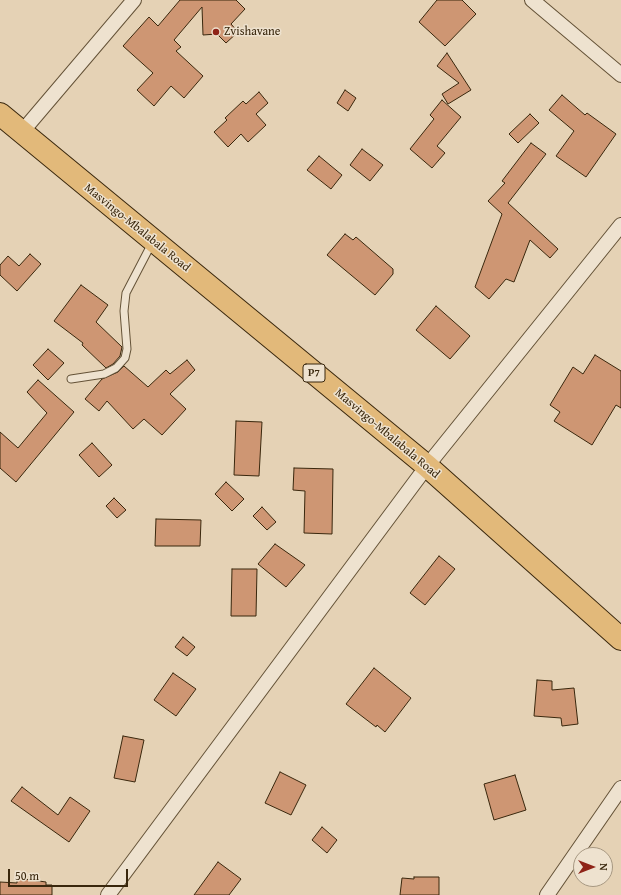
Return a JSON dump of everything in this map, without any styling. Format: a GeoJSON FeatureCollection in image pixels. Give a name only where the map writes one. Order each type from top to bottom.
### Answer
{"type":"FeatureCollection","features":[{"type":"Feature","properties":{"kind":"highway","name":"Masvingo-Mbalabala Road"},"geometry":{"type":"LineString","coordinates":[[0,114],[21,133],[427,466],[621,639]]}},
{"type":"Feature","properties":{"kind":"street"},"geometry":{"type":"LineString","coordinates":[[21,133],[134,0]]}},
{"type":"Feature","properties":{"kind":"street"},"geometry":{"type":"LineString","coordinates":[[532,0],[621,75]]}},
{"type":"Feature","properties":{"kind":"street"},"geometry":{"type":"LineString","coordinates":[[108,895],[427,466],[621,225]]}},
{"type":"Feature","properties":{"kind":"street"},"geometry":{"type":"LineString","coordinates":[[547,895],[621,788]]}},
{"type":"Feature","properties":{"kind":"lane"},"geometry":{"type":"LineString","coordinates":[[71,379],[104,374],[116,368],[125,358],[128,349],[124,311],[126,293],[153,241]]}},
{"type":"Feature","properties":{"kind":"building"},"geometry":{"type":"Polygon","coordinates":[[[180,0],[236,0],[245,9],[231,24],[238,32],[226,43],[217,34],[203,35],[202,7],[174,40],[181,47],[176,51],[203,76],[184,98],[171,86],[154,106],[137,90],[153,73],[123,46],[149,17],[158,26],[180,0]]]}},
{"type":"Feature","properties":{"kind":"building"},"geometry":{"type":"Polygon","coordinates":[[[437,0],[462,0],[476,14],[445,46],[419,22],[437,0]]]}},
{"type":"Feature","properties":{"kind":"building"},"geometry":{"type":"Polygon","coordinates":[[[447,53],[471,90],[448,104],[442,94],[459,83],[437,66],[447,53]]]}},
{"type":"Feature","properties":{"kind":"building"},"geometry":{"type":"Polygon","coordinates":[[[345,90],[356,98],[348,111],[337,103],[345,90]]]}},
{"type":"Feature","properties":{"kind":"building"},"geometry":{"type":"Polygon","coordinates":[[[259,92],[268,103],[256,114],[266,125],[248,142],[241,134],[228,147],[214,132],[227,120],[225,118],[243,101],[246,104],[259,92]]]}},
{"type":"Feature","properties":{"kind":"building"},"geometry":{"type":"Polygon","coordinates":[[[562,95],[585,115],[587,113],[616,134],[586,177],[556,156],[574,131],[549,110],[562,95]]]}},
{"type":"Feature","properties":{"kind":"building"},"geometry":{"type":"Polygon","coordinates":[[[442,100],[461,117],[437,146],[445,153],[432,168],[410,149],[434,119],[430,115],[442,100]]]}},
{"type":"Feature","properties":{"kind":"building"},"geometry":{"type":"Polygon","coordinates":[[[530,114],[539,123],[518,143],[509,134],[530,114]]]}},
{"type":"Feature","properties":{"kind":"building"},"geometry":{"type":"Polygon","coordinates":[[[531,143],[546,154],[508,203],[558,249],[550,258],[530,240],[514,282],[506,279],[489,299],[475,287],[502,214],[488,201],[505,183],[502,181],[531,143]]]}},
{"type":"Feature","properties":{"kind":"building"},"geometry":{"type":"Polygon","coordinates":[[[362,149],[383,165],[370,181],[350,165],[362,149]]]}},
{"type":"Feature","properties":{"kind":"building"},"geometry":{"type":"Polygon","coordinates":[[[319,156],[342,175],[331,189],[307,170],[319,156]]]}},
{"type":"Feature","properties":{"kind":"building"},"geometry":{"type":"Polygon","coordinates":[[[345,234],[353,240],[356,237],[393,269],[393,274],[375,295],[327,255],[345,234]]]}},
{"type":"Feature","properties":{"kind":"building"},"geometry":{"type":"Polygon","coordinates":[[[30,254],[41,264],[17,291],[0,275],[0,265],[8,256],[19,266],[30,254]]]}},
{"type":"Feature","properties":{"kind":"building"},"geometry":{"type":"Polygon","coordinates":[[[81,285],[108,305],[96,322],[122,347],[120,356],[113,364],[106,368],[82,345],[83,343],[54,321],[81,285]]]}},
{"type":"Feature","properties":{"kind":"building"},"geometry":{"type":"Polygon","coordinates":[[[436,306],[470,336],[450,359],[416,330],[436,306]]]}},
{"type":"Feature","properties":{"kind":"building"},"geometry":{"type":"Polygon","coordinates":[[[48,349],[64,363],[48,380],[33,365],[48,349]]]}},
{"type":"Feature","properties":{"kind":"building"},"geometry":{"type":"Polygon","coordinates":[[[595,355],[621,371],[621,408],[616,405],[592,445],[554,421],[560,412],[550,405],[573,367],[583,374],[595,355]]]}},
{"type":"Feature","properties":{"kind":"building"},"geometry":{"type":"Polygon","coordinates":[[[187,360],[195,370],[170,394],[186,409],[162,435],[144,419],[133,429],[107,401],[99,411],[85,399],[102,379],[118,372],[124,366],[148,387],[166,370],[170,374],[187,360]]]}},
{"type":"Feature","properties":{"kind":"building"},"geometry":{"type":"Polygon","coordinates":[[[38,380],[74,412],[16,482],[0,468],[0,432],[18,448],[47,413],[27,392],[38,380]]]}},
{"type":"Feature","properties":{"kind":"building"},"geometry":{"type":"Polygon","coordinates":[[[236,421],[262,422],[259,476],[234,475],[236,421]]]}},
{"type":"Feature","properties":{"kind":"building"},"geometry":{"type":"Polygon","coordinates":[[[92,443],[112,465],[99,477],[79,455],[92,443]]]}},
{"type":"Feature","properties":{"kind":"building"},"geometry":{"type":"Polygon","coordinates":[[[294,468],[333,469],[332,534],[304,533],[305,491],[293,490],[294,468]]]}},
{"type":"Feature","properties":{"kind":"building"},"geometry":{"type":"Polygon","coordinates":[[[226,482],[244,499],[232,511],[215,494],[226,482]]]}},
{"type":"Feature","properties":{"kind":"building"},"geometry":{"type":"Polygon","coordinates":[[[114,498],[126,510],[117,518],[106,506],[114,498]]]}},
{"type":"Feature","properties":{"kind":"building"},"geometry":{"type":"Polygon","coordinates":[[[262,507],[276,522],[267,530],[253,516],[262,507]]]}},
{"type":"Feature","properties":{"kind":"building"},"geometry":{"type":"Polygon","coordinates":[[[156,519],[201,520],[200,546],[155,546],[156,519]]]}},
{"type":"Feature","properties":{"kind":"building"},"geometry":{"type":"Polygon","coordinates":[[[275,544],[305,565],[286,587],[258,564],[275,544]]]}},
{"type":"Feature","properties":{"kind":"building"},"geometry":{"type":"Polygon","coordinates":[[[439,556],[455,569],[425,605],[410,593],[439,556]]]}},
{"type":"Feature","properties":{"kind":"building"},"geometry":{"type":"Polygon","coordinates":[[[232,569],[257,569],[256,616],[231,616],[232,569]]]}},
{"type":"Feature","properties":{"kind":"building"},"geometry":{"type":"Polygon","coordinates":[[[183,637],[195,647],[187,656],[175,647],[183,637]]]}},
{"type":"Feature","properties":{"kind":"building"},"geometry":{"type":"Polygon","coordinates":[[[374,668],[411,698],[385,732],[346,704],[374,668]]]}},
{"type":"Feature","properties":{"kind":"building"},"geometry":{"type":"Polygon","coordinates":[[[173,673],[196,689],[176,716],[154,700],[173,673]]]}},
{"type":"Feature","properties":{"kind":"building"},"geometry":{"type":"Polygon","coordinates":[[[537,680],[552,681],[552,690],[574,688],[578,724],[562,726],[561,718],[534,716],[537,680]]]}},
{"type":"Feature","properties":{"kind":"building"},"geometry":{"type":"Polygon","coordinates":[[[123,736],[144,740],[135,782],[114,778],[123,736]]]}},
{"type":"Feature","properties":{"kind":"building"},"geometry":{"type":"Polygon","coordinates":[[[280,772],[306,785],[291,815],[265,803],[280,772]]]}},
{"type":"Feature","properties":{"kind":"building"},"geometry":{"type":"Polygon","coordinates":[[[515,775],[526,810],[494,820],[484,784],[515,775]]]}},
{"type":"Feature","properties":{"kind":"building"},"geometry":{"type":"Polygon","coordinates":[[[22,787],[58,815],[70,797],[90,811],[69,842],[11,801],[22,787]]]}},
{"type":"Feature","properties":{"kind":"building"},"geometry":{"type":"Polygon","coordinates":[[[322,827],[337,840],[327,853],[312,840],[322,827]]]}},
{"type":"Feature","properties":{"kind":"building"},"geometry":{"type":"Polygon","coordinates":[[[218,862],[241,879],[229,895],[194,895],[218,862]]]}},
{"type":"Feature","properties":{"kind":"building"},"geometry":{"type":"Polygon","coordinates":[[[414,877],[439,877],[439,895],[400,895],[402,878],[414,879],[414,877]]]}},
{"type":"Feature","properties":{"kind":"building"},"geometry":{"type":"Polygon","coordinates":[[[17,878],[46,882],[46,885],[52,885],[52,895],[0,895],[0,882],[17,883],[17,878]]]}},
{"type":"Feature","properties":{"kind":"place","name":"Zvishavane"},"geometry":{"type":"Point","coordinates":[216,32]}}]}
